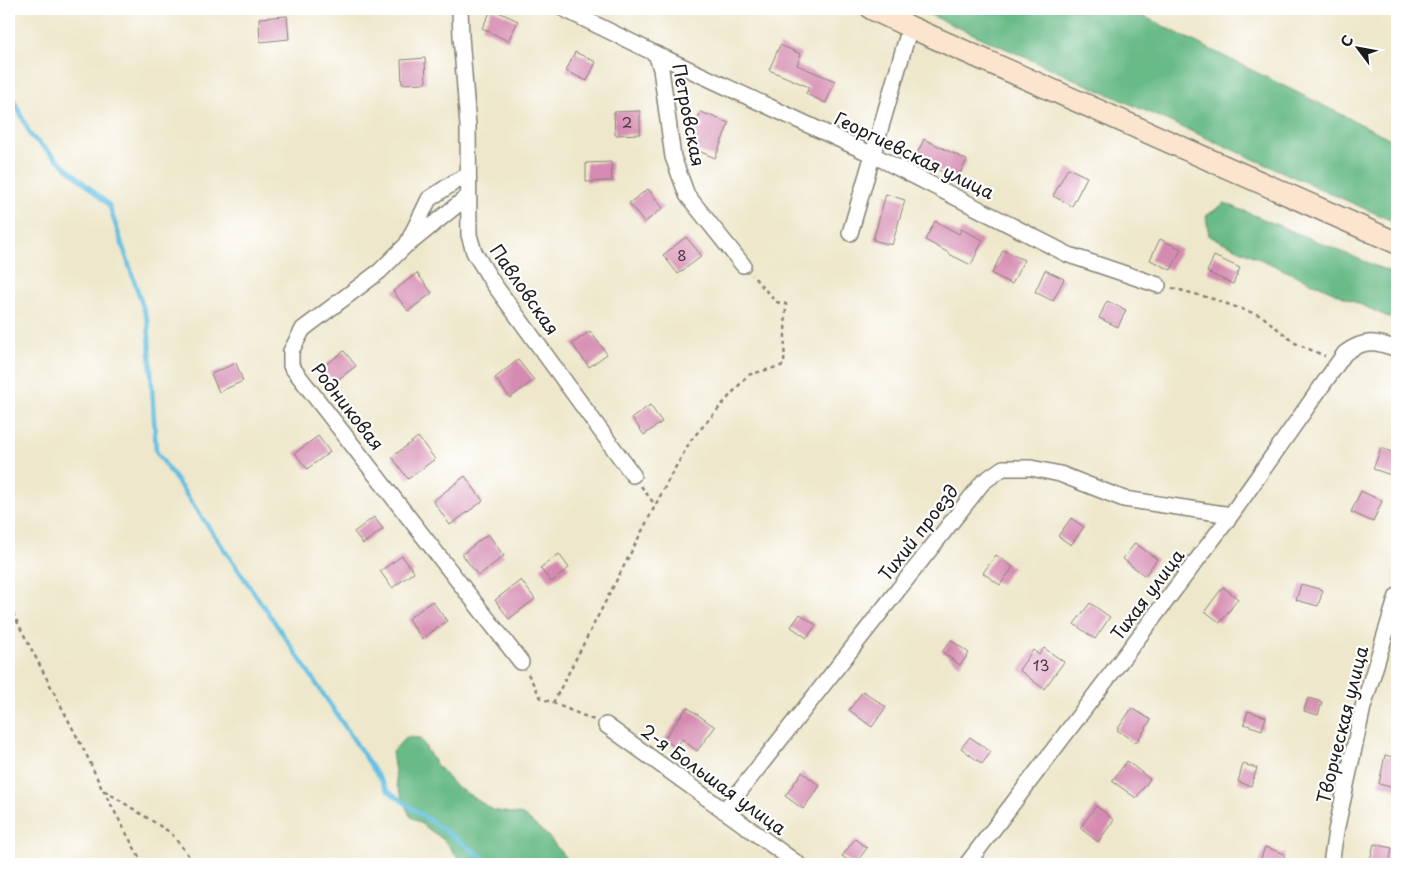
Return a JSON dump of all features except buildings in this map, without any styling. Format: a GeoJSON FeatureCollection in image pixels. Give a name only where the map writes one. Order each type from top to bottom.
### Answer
{"type":"FeatureCollection","features":[{"type":"Feature","properties":{"kind":"street","name":"Павловская"},"geometry":{"type":"LineString","coordinates":[[460,9],[468,126],[469,235],[474,252],[499,291],[633,475]]}},
{"type":"Feature","properties":{"kind":"street","name":"Петровская"},"geometry":{"type":"LineString","coordinates":[[564,9],[656,54],[661,69],[673,158],[687,195],[743,265]]}},
{"type":"Feature","properties":{"kind":"street"},"geometry":{"type":"LineString","coordinates":[[872,9],[1397,243]]}},
{"type":"Feature","properties":{"kind":"street"},"geometry":{"type":"LineString","coordinates":[[850,233],[910,27]]}},
{"type":"Feature","properties":{"kind":"street","name":"Георгиевская улица"},"geometry":{"type":"LineString","coordinates":[[656,54],[873,155],[1069,255],[1158,285]]}},
{"type":"Feature","properties":{"kind":"street","name":"Родниковая"},"geometry":{"type":"LineString","coordinates":[[468,175],[429,199],[408,244],[380,271],[303,329],[291,351],[291,366],[521,662]]}},
{"type":"Feature","properties":{"kind":"street"},"geometry":{"type":"LineString","coordinates":[[408,244],[468,197]]}},
{"type":"Feature","properties":{"kind":"street","name":"Тихая улица"},"geometry":{"type":"LineString","coordinates":[[968,864],[1231,515],[1344,353],[1354,346],[1373,342],[1397,349]]}},
{"type":"Feature","properties":{"kind":"street","name":"Тихий проезд"},"geometry":{"type":"LineString","coordinates":[[724,811],[983,482],[1003,468],[1031,468],[1060,474],[1124,499],[1231,515]]}},
{"type":"Feature","properties":{"kind":"street","name":"Творческая улица"},"geometry":{"type":"LineString","coordinates":[[1331,864],[1336,830],[1363,707],[1397,596]]}},
{"type":"Feature","properties":{"kind":"street","name":"2-я Большая улица"},"geometry":{"type":"LineString","coordinates":[[606,725],[798,864]]}},
{"type":"Feature","properties":{"kind":"path"},"geometry":{"type":"LineString","coordinates":[[553,703],[655,505],[691,440],[748,375],[784,365],[786,304],[776,302],[743,265]]}},
{"type":"Feature","properties":{"kind":"path"},"geometry":{"type":"LineString","coordinates":[[1158,285],[1210,298],[1262,316],[1295,343],[1338,362]]}},
{"type":"Feature","properties":{"kind":"path"},"geometry":{"type":"LineString","coordinates":[[633,475],[655,505]]}},
{"type":"Feature","properties":{"kind":"path"},"geometry":{"type":"LineString","coordinates":[[9,606],[88,758],[102,789],[143,864]]}},
{"type":"Feature","properties":{"kind":"path"},"geometry":{"type":"LineString","coordinates":[[521,662],[542,698],[606,725]]}},
{"type":"Feature","properties":{"kind":"path"},"geometry":{"type":"LineString","coordinates":[[102,789],[171,833],[195,864]]}},
{"type":"Feature","properties":{"kind":"green space"},"geometry":{"type":"Polygon","coordinates":[[[917,9],[1129,9],[1397,142],[1397,223],[917,9]]]}},
{"type":"Feature","properties":{"kind":"green space"},"geometry":{"type":"Polygon","coordinates":[[[1225,203],[1397,275],[1397,321],[1209,236],[1206,216],[1225,203]]]}},
{"type":"Feature","properties":{"kind":"green space"},"geometry":{"type":"Polygon","coordinates":[[[406,737],[420,738],[435,763],[454,785],[493,810],[523,815],[548,836],[568,861],[568,864],[463,864],[444,840],[410,816],[397,786],[392,752],[406,737]]]}},
{"type":"Feature","properties":{"kind":"waterway"},"geometry":{"type":"LineString","coordinates":[[9,90],[31,136],[109,205],[148,322],[156,451],[289,643],[388,791],[492,864]]}}]}
